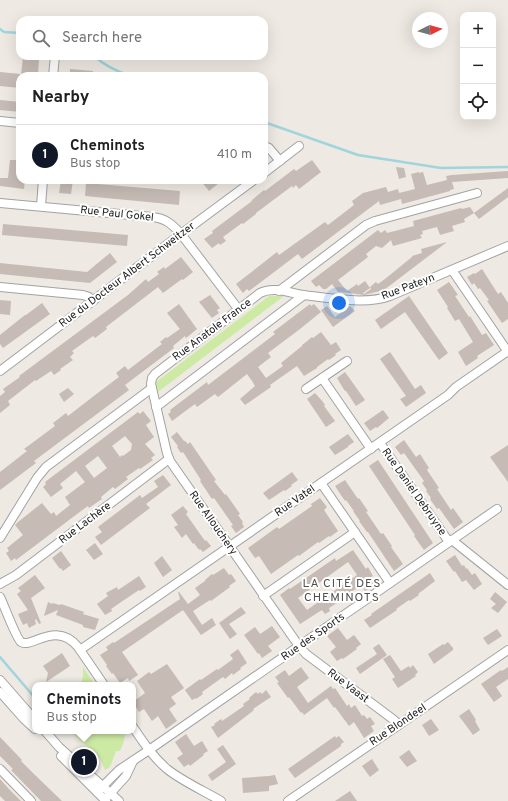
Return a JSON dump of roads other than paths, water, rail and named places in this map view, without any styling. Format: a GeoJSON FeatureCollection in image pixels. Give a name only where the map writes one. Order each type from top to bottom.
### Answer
{"type":"FeatureCollection","features":[{"type":"Feature","properties":{"kind":"street"},"geometry":{"type":"LineString","coordinates":[[53,72],[55,60]]}},
{"type":"Feature","properties":{"kind":"street"},"geometry":{"type":"LineString","coordinates":[[0,121],[16,123]]}},
{"type":"Feature","properties":{"kind":"street"},"geometry":{"type":"LineString","coordinates":[[268,170],[299,146]]}},
{"type":"Feature","properties":{"kind":"street"},"geometry":{"type":"LineString","coordinates":[[268,148],[280,161]]}},
{"type":"Feature","properties":{"kind":"street"},"geometry":{"type":"LineString","coordinates":[[41,206],[43,184]]}},
{"type":"Feature","properties":{"kind":"street","name":"Rue du Docteur Albert Schweitzer"},"geometry":{"type":"LineString","coordinates":[[1,368],[249,184]]}},
{"type":"Feature","properties":{"kind":"street","name":"Rue Anatole France"},"geometry":{"type":"LineString","coordinates":[[152,388],[151,382],[155,374],[239,310],[267,290],[279,291],[366,225],[375,221],[477,193]]}},
{"type":"Feature","properties":{"kind":"street","name":"Rue Paul Gokel"},"geometry":{"type":"LineString","coordinates":[[0,203],[156,217],[165,220],[181,234],[239,310]]}},
{"type":"Feature","properties":{"kind":"street","name":"Rue Pateyn"},"geometry":{"type":"LineString","coordinates":[[279,291],[351,300],[383,298],[508,246]]}},
{"type":"Feature","properties":{"kind":"street"},"geometry":{"type":"LineString","coordinates":[[452,270],[508,351]]}},
{"type":"Feature","properties":{"kind":"street"},"geometry":{"type":"LineString","coordinates":[[0,287],[82,295],[89,297],[93,301]]}},
{"type":"Feature","properties":{"kind":"street"},"geometry":{"type":"LineString","coordinates":[[156,407],[304,295]]}},
{"type":"Feature","properties":{"kind":"street","name":"Rue Vatel"},"geometry":{"type":"LineString","coordinates":[[80,650],[380,443],[508,351]]}},
{"type":"Feature","properties":{"kind":"street"},"geometry":{"type":"LineString","coordinates":[[306,389],[347,361]]}},
{"type":"Feature","properties":{"kind":"street"},"geometry":{"type":"LineString","coordinates":[[322,378],[371,449]]}},
{"type":"Feature","properties":{"kind":"street"},"geometry":{"type":"LineString","coordinates":[[0,538],[37,478],[46,467],[152,388]]}},
{"type":"Feature","properties":{"kind":"street","name":"Rue Allouchery"},"geometry":{"type":"LineString","coordinates":[[152,388],[169,459],[299,646]]}},
{"type":"Feature","properties":{"kind":"street","name":"Rue Daniel Debruyne"},"geometry":{"type":"LineString","coordinates":[[380,443],[450,541],[508,585]]}},
{"type":"Feature","properties":{"kind":"street","name":"Rue Lachère"},"geometry":{"type":"LineString","coordinates":[[0,584],[16,576],[169,459]]}},
{"type":"Feature","properties":{"kind":"street"},"geometry":{"type":"LineString","coordinates":[[321,483],[390,583]]}},
{"type":"Feature","properties":{"kind":"street","name":"Rue des Sports"},"geometry":{"type":"LineString","coordinates":[[100,789],[119,770],[496,509]]}},
{"type":"Feature","properties":{"kind":"street"},"geometry":{"type":"LineString","coordinates":[[263,596],[355,532]]}},
{"type":"Feature","properties":{"kind":"street"},"geometry":{"type":"LineString","coordinates":[[0,597],[17,635],[22,642],[27,643],[44,637],[56,635],[69,639],[80,650],[102,682]]}},
{"type":"Feature","properties":{"kind":"street","name":"Rue Vaast"},"geometry":{"type":"LineString","coordinates":[[299,646],[306,654],[399,725]]}},
{"type":"Feature","properties":{"kind":"street","name":"Rue Blondeel"},"geometry":{"type":"LineString","coordinates":[[288,801],[508,650]]}},
{"type":"Feature","properties":{"kind":"street"},"geometry":{"type":"LineString","coordinates":[[1,687],[32,717]]}},
{"type":"Feature","properties":{"kind":"street"},"geometry":{"type":"LineString","coordinates":[[1,687],[24,719],[32,726]]}},
{"type":"Feature","properties":{"kind":"street"},"geometry":{"type":"LineString","coordinates":[[136,731],[149,750],[162,764],[172,772],[221,801]]}},
{"type":"Feature","properties":{"kind":"street"},"geometry":{"type":"LineString","coordinates":[[40,734],[100,789]]}},
{"type":"Feature","properties":{"kind":"street"},"geometry":{"type":"LineString","coordinates":[[48,734],[107,798],[119,801]]}},
{"type":"Feature","properties":{"kind":"street"},"geometry":{"type":"LineString","coordinates":[[107,798],[126,776],[133,761]]}},
{"type":"Feature","properties":{"kind":"street"},"geometry":{"type":"LineString","coordinates":[[0,769],[31,801]]}},
{"type":"Feature","properties":{"kind":"waterway"},"geometry":{"type":"LineString","coordinates":[[0,29],[4,32],[16,33]]}},
{"type":"Feature","properties":{"kind":"waterway"},"geometry":{"type":"LineString","coordinates":[[99,60],[120,72]]}},
{"type":"Feature","properties":{"kind":"waterway"},"geometry":{"type":"LineString","coordinates":[[268,123],[358,155],[441,168],[508,167]]}},
{"type":"Feature","properties":{"kind":"waterway"},"geometry":{"type":"LineString","coordinates":[[0,657],[32,694]]}},
{"type":"Feature","properties":{"kind":"place","name":"Cheminots"},"geometry":{"type":"Point","coordinates":[84,762]}},
{"type":"Feature","properties":{"kind":"district","name":"LA CITÉ DES CHEMINOTS"},"geometry":{"type":"Point","coordinates":[342,591]}}]}
